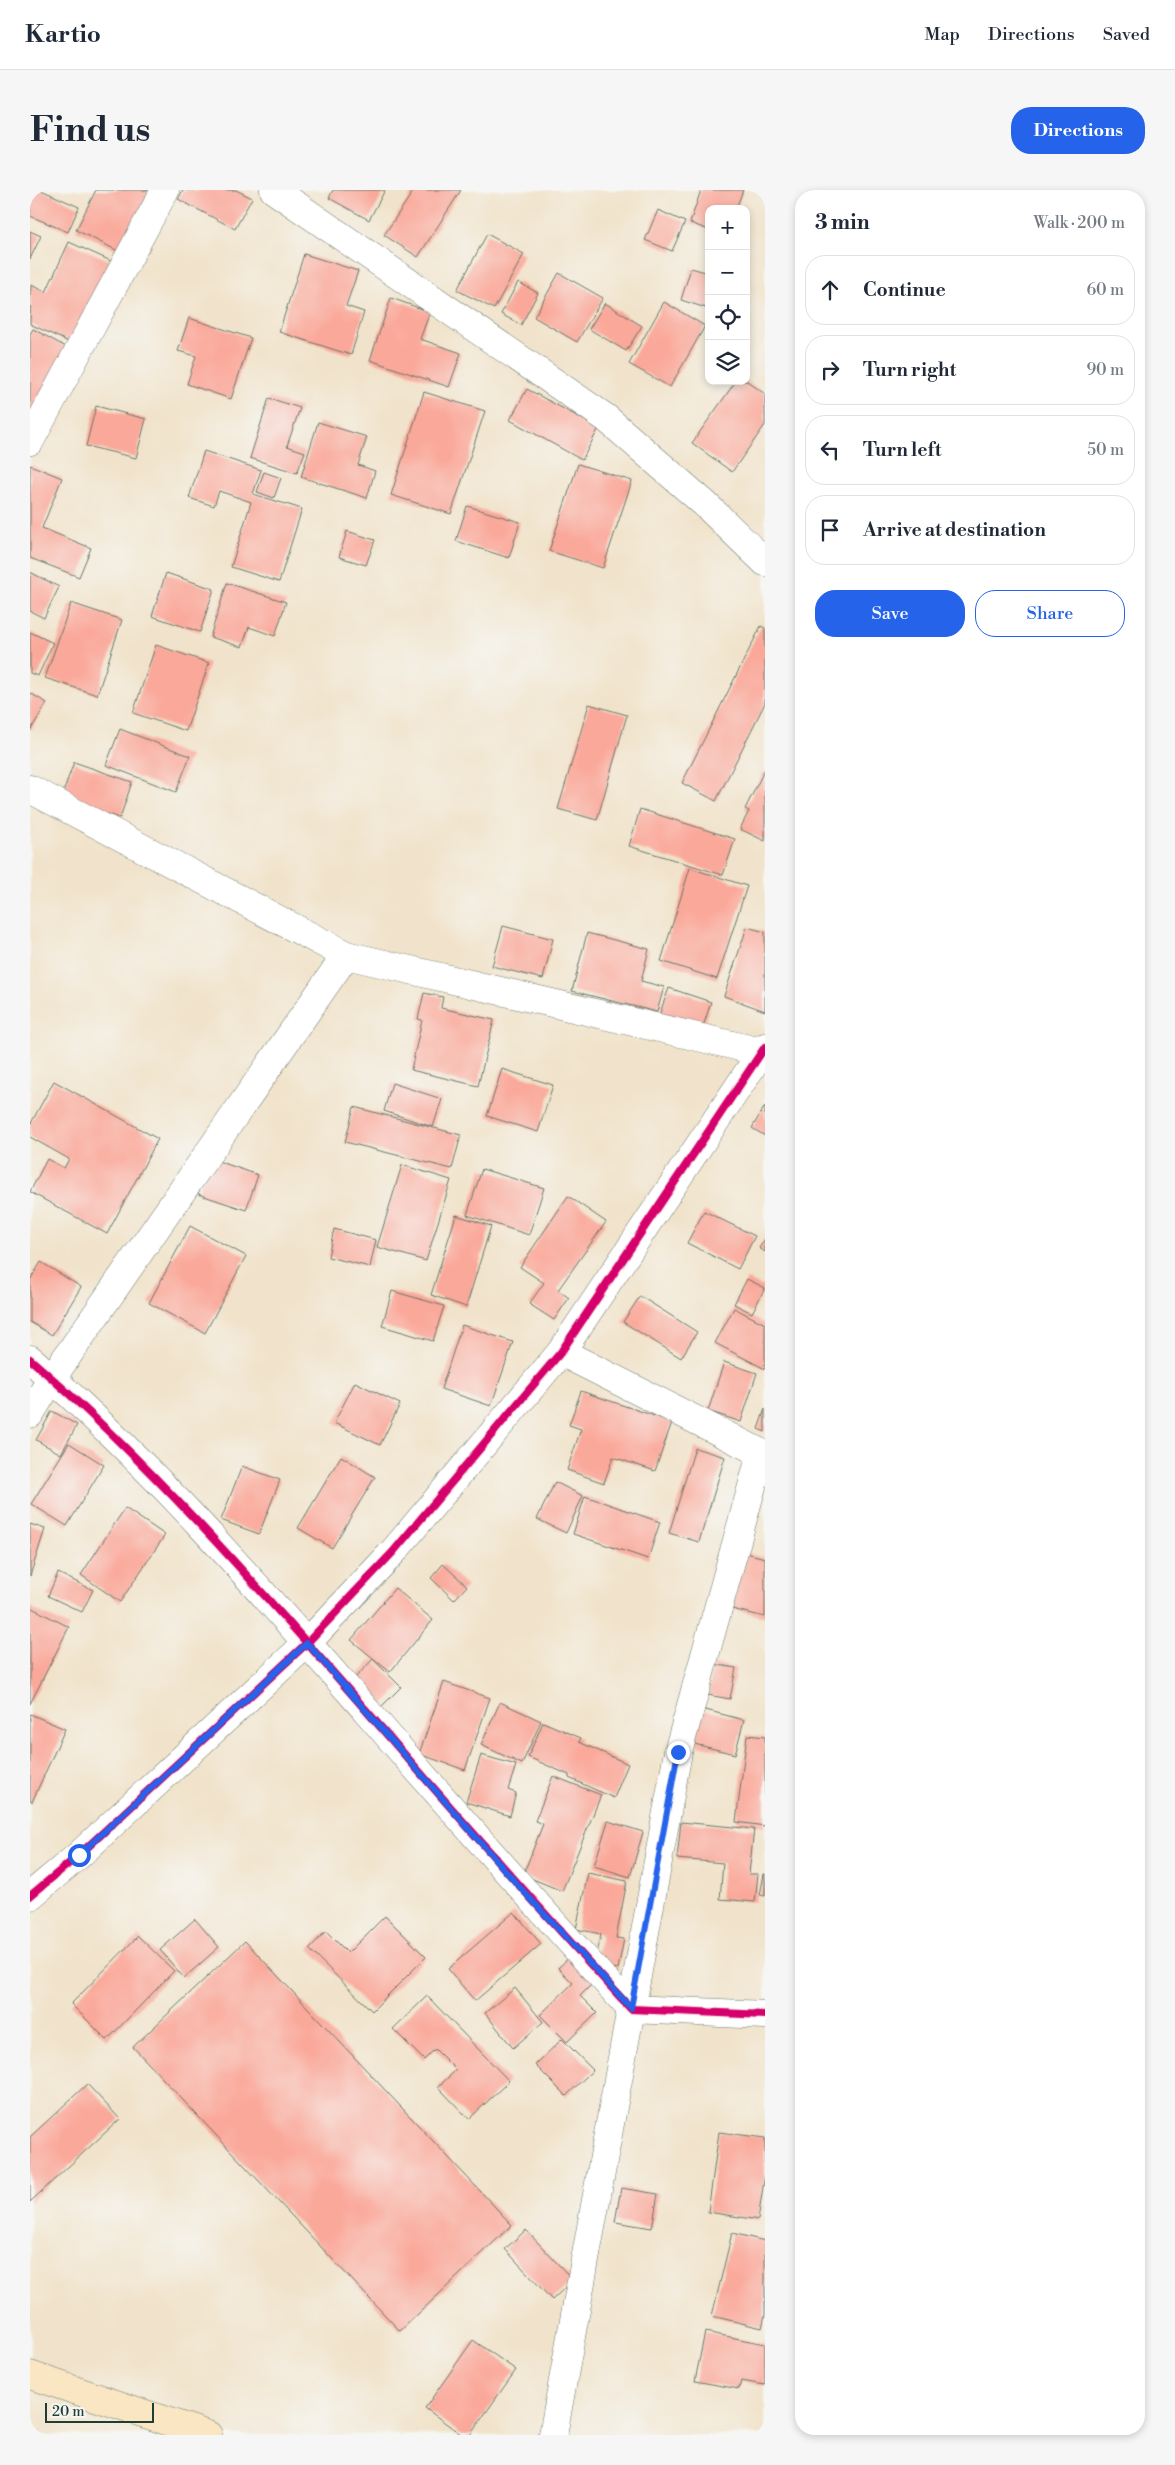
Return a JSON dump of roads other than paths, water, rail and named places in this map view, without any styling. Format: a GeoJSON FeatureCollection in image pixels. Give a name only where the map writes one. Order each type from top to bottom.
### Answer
{"type":"FeatureCollection","features":[{"type":"Feature","properties":{"kind":"main road"},"geometry":{"type":"LineString","coordinates":[[30,2375],[208,2435]]}},
{"type":"Feature","properties":{"kind":"street"},"geometry":{"type":"LineString","coordinates":[[30,441],[165,190]]}},
{"type":"Feature","properties":{"kind":"street"},"geometry":{"type":"LineString","coordinates":[[274,190],[606,418],[705,504],[765,562]]}},
{"type":"Feature","properties":{"kind":"street"},"geometry":{"type":"LineString","coordinates":[[30,789],[346,955],[763,1050],[561,1352],[394,1552],[307,1643],[79,1855],[30,1896]]}},
{"type":"Feature","properties":{"kind":"street"},"geometry":{"type":"LineString","coordinates":[[30,1414],[52,1378],[346,955]]}},
{"type":"Feature","properties":{"kind":"street"},"geometry":{"type":"LineString","coordinates":[[553,2435],[678,1752],[763,1455],[561,1352]]}},
{"type":"Feature","properties":{"kind":"street"},"geometry":{"type":"LineString","coordinates":[[30,1359],[162,1483],[307,1643],[516,1883],[631,2008],[765,2015]]}}]}
